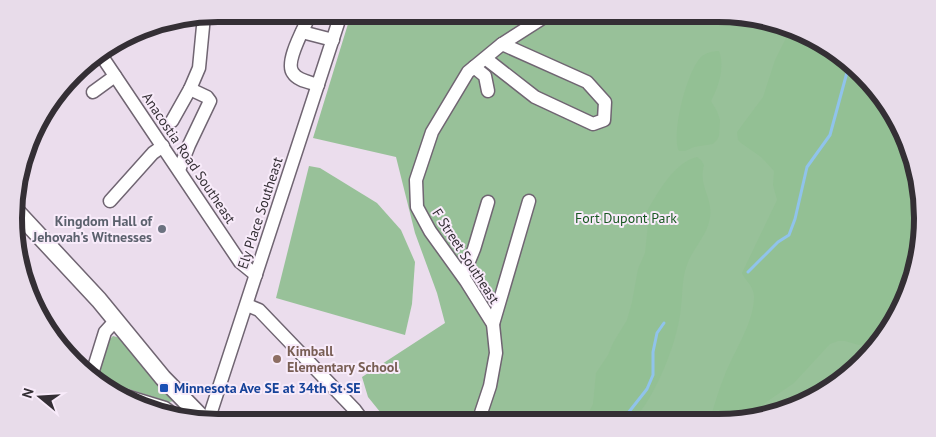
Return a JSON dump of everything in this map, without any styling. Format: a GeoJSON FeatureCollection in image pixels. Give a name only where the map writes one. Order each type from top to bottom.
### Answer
{"type":"FeatureCollection","features":[{"type":"Feature","properties":{"kind":"main road"},"geometry":{"type":"LineString","coordinates":[[22,217],[99,300],[183,400],[198,413]]}},
{"type":"Feature","properties":{"kind":"main road"},"geometry":{"type":"LineString","coordinates":[[23,225],[96,304],[111,316]]}},
{"type":"Feature","properties":{"kind":"main road"},"geometry":{"type":"LineString","coordinates":[[158,371],[168,374],[178,382],[202,414]]}},
{"type":"Feature","properties":{"kind":"street"},"geometry":{"type":"LineString","coordinates":[[307,22],[290,63],[292,72],[299,79],[318,85]]}},
{"type":"Feature","properties":{"kind":"street","name":"Ely Place Southeast"},"geometry":{"type":"LineString","coordinates":[[208,414],[339,22]]}},
{"type":"Feature","properties":{"kind":"street","name":"F Street Southeast"},"geometry":{"type":"LineString","coordinates":[[481,414],[490,386],[496,352],[493,324],[463,276],[430,231],[417,207],[416,180],[432,132],[468,72],[502,44],[536,22]]}},
{"type":"Feature","properties":{"kind":"street"},"geometry":{"type":"LineString","coordinates":[[172,121],[190,89],[199,68],[203,23]]}},
{"type":"Feature","properties":{"kind":"street"},"geometry":{"type":"LineString","coordinates":[[302,32],[333,40]]}},
{"type":"Feature","properties":{"kind":"street"},"geometry":{"type":"LineString","coordinates":[[485,58],[534,97],[593,124],[604,120],[605,102],[587,82],[502,44]]}},
{"type":"Feature","properties":{"kind":"street","name":"Anacostia Road Southeast"},"geometry":{"type":"LineString","coordinates":[[104,60],[240,262],[256,275]]}},
{"type":"Feature","properties":{"kind":"street"},"geometry":{"type":"LineString","coordinates":[[474,67],[485,76],[488,91]]}},
{"type":"Feature","properties":{"kind":"street"},"geometry":{"type":"LineString","coordinates":[[93,92],[115,76]]}},
{"type":"Feature","properties":{"kind":"street"},"geometry":{"type":"LineString","coordinates":[[179,170],[210,102],[207,97],[190,89]]}},
{"type":"Feature","properties":{"kind":"street"},"geometry":{"type":"LineString","coordinates":[[110,201],[153,153],[162,146]]}},
{"type":"Feature","properties":{"kind":"street"},"geometry":{"type":"LineString","coordinates":[[493,324],[529,201]]}},
{"type":"Feature","properties":{"kind":"street"},"geometry":{"type":"LineString","coordinates":[[463,276],[474,249],[488,202]]}},
{"type":"Feature","properties":{"kind":"street"},"geometry":{"type":"LineString","coordinates":[[246,305],[259,310],[358,414]]}},
{"type":"Feature","properties":{"kind":"street"},"geometry":{"type":"LineString","coordinates":[[93,369],[111,316]]}},
{"type":"Feature","properties":{"kind":"street"},"geometry":{"type":"LineString","coordinates":[[171,409],[183,400]]}},
{"type":"Feature","properties":{"kind":"green space","name":"Fort Dupont Park"},"geometry":{"type":"Polygon","coordinates":[[[349,22],[718,22],[756,26],[793,37],[816,49],[847,71],[873,99],[899,143],[910,180],[914,218],[910,257],[899,294],[887,316],[865,348],[847,366],[816,388],[793,400],[768,408],[730,414],[382,414],[368,397],[362,377],[445,323],[437,293],[415,233],[396,157],[313,138],[349,22]]]}},
{"type":"Feature","properties":{"kind":"green space"},"geometry":{"type":"Polygon","coordinates":[[[787,35],[793,37],[837,63],[873,99],[899,143],[910,180],[914,218],[910,257],[899,294],[870,342],[859,345],[838,341],[830,344],[794,383],[765,403],[757,411],[712,414],[722,382],[751,317],[754,297],[753,290],[742,273],[777,200],[773,185],[774,171],[761,157],[738,140],[737,132],[763,97],[775,60],[787,35]]]}},
{"type":"Feature","properties":{"kind":"green space"},"geometry":{"type":"Polygon","coordinates":[[[719,51],[721,70],[711,101],[720,120],[719,136],[713,144],[679,151],[677,131],[679,117],[691,75],[701,57],[709,52],[719,51]]]}},
{"type":"Feature","properties":{"kind":"green space"},"geometry":{"type":"Polygon","coordinates":[[[697,157],[704,165],[703,180],[710,217],[709,224],[689,259],[685,271],[681,309],[669,357],[656,386],[638,414],[588,414],[593,404],[596,373],[627,320],[638,269],[645,253],[648,224],[646,213],[667,180],[681,165],[697,157]]]}},
{"type":"Feature","properties":{"kind":"green space"},"geometry":{"type":"Polygon","coordinates":[[[309,166],[320,168],[377,203],[401,230],[415,262],[412,304],[405,335],[276,298],[309,166]]]}},
{"type":"Feature","properties":{"kind":"green space"},"geometry":{"type":"Polygon","coordinates":[[[113,336],[120,338],[174,401],[169,402],[115,385],[99,374],[110,339],[113,336]]]}},
{"type":"Feature","properties":{"kind":"waterway"},"geometry":{"type":"LineString","coordinates":[[748,272],[778,242],[789,235],[795,219],[807,167],[830,135],[847,71]]}},
{"type":"Feature","properties":{"kind":"waterway"},"geometry":{"type":"LineString","coordinates":[[627,414],[647,389],[653,375],[653,352],[657,333],[664,323]]}},
{"type":"Feature","properties":{"kind":"place","name":"Kingdom Hall of Jehovah’s Witnesses"},"geometry":{"type":"Point","coordinates":[162,229]}},
{"type":"Feature","properties":{"kind":"place","name":"Kimball Elementary School"},"geometry":{"type":"Point","coordinates":[277,359]}},
{"type":"Feature","properties":{"kind":"place","name":"Minnesota Ave SE at 34th St SE"},"geometry":{"type":"Point","coordinates":[164,388]}}]}
